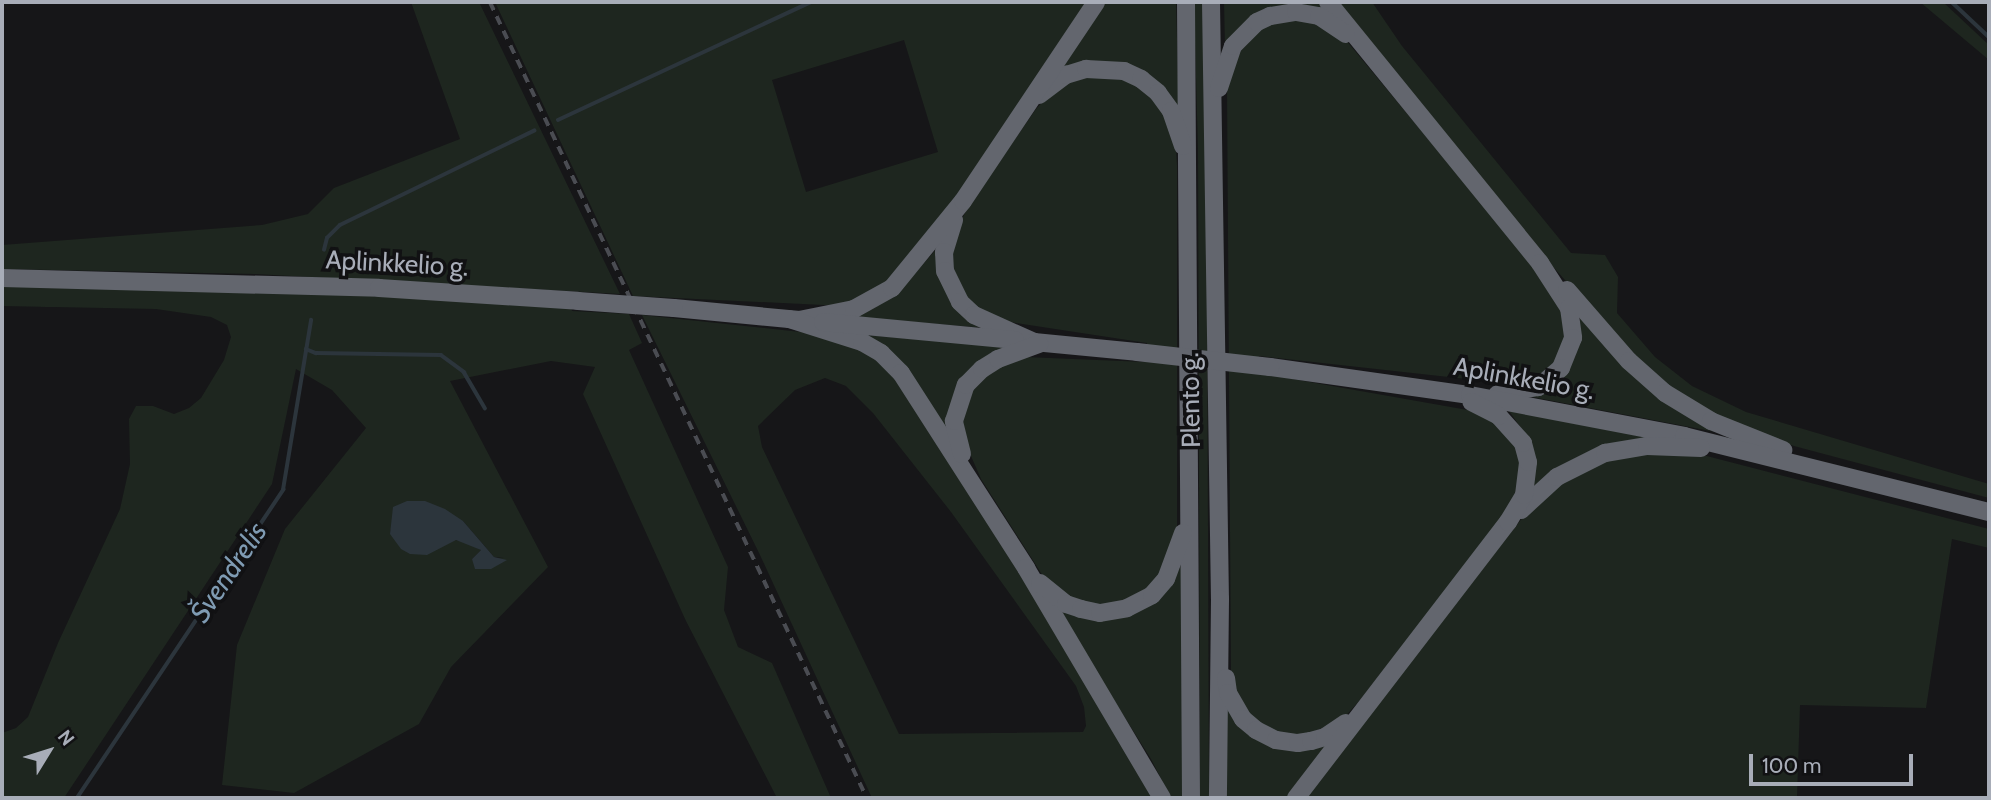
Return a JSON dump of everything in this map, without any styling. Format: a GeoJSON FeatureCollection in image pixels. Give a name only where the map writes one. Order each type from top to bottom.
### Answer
{"type":"FeatureCollection","features":[{"type":"Feature","properties":{"kind":"highway"},"geometry":{"type":"LineString","coordinates":[[794,319],[854,309],[892,288],[963,201],[1096,2]]}},
{"type":"Feature","properties":{"kind":"highway","name":"Plento g."},"geometry":{"type":"LineString","coordinates":[[1186,2],[1191,798]]}},
{"type":"Feature","properties":{"kind":"highway","name":"Plento g."},"geometry":{"type":"LineString","coordinates":[[1212,2],[1220,599],[1218,798]]}},
{"type":"Feature","properties":{"kind":"highway"},"geometry":{"type":"LineString","coordinates":[[1328,2],[1540,263],[1647,378],[1687,408],[1743,435],[1841,472]]}},
{"type":"Feature","properties":{"kind":"highway"},"geometry":{"type":"LineString","coordinates":[[1214,109],[1233,46],[1257,22],[1283,13],[1319,16],[1334,24],[1396,88]]}},
{"type":"Feature","properties":{"kind":"highway"},"geometry":{"type":"LineString","coordinates":[[1024,109],[1066,75],[1086,69],[1124,71],[1141,79],[1158,93],[1171,111],[1188,163]]}},
{"type":"Feature","properties":{"kind":"highway"},"geometry":{"type":"LineString","coordinates":[[963,201],[944,252],[945,271],[950,287],[960,302],[974,315],[1038,342]]}},
{"type":"Feature","properties":{"kind":"highway"},"geometry":{"type":"LineString","coordinates":[[1470,395],[1513,393],[1538,387],[1561,368],[1570,352],[1574,324],[1569,308],[1540,263]]}},
{"type":"Feature","properties":{"kind":"highway","name":"Aplinkkelio g."},"geometry":{"type":"LineString","coordinates":[[2,278],[379,288],[579,300],[1270,366],[1470,395],[1684,436],[1841,472],[1989,512]]}},
{"type":"Feature","properties":{"kind":"highway"},"geometry":{"type":"LineString","coordinates":[[794,319],[862,342],[891,361],[919,398],[1026,568],[1162,798]]}},
{"type":"Feature","properties":{"kind":"highway"},"geometry":{"type":"LineString","coordinates":[[973,484],[955,433],[960,397],[982,369],[1038,342]]}},
{"type":"Feature","properties":{"kind":"highway"},"geometry":{"type":"LineString","coordinates":[[1296,798],[1508,522],[1524,495],[1528,475],[1523,443],[1499,416],[1449,392]]}},
{"type":"Feature","properties":{"kind":"highway"},"geometry":{"type":"LineString","coordinates":[[1508,522],[1557,477],[1605,453],[1647,446],[1743,451]]}},
{"type":"Feature","properties":{"kind":"highway"},"geometry":{"type":"LineString","coordinates":[[1026,568],[1052,595],[1066,604],[1100,612],[1128,608],[1152,595],[1166,579],[1178,555],[1190,506]]}},
{"type":"Feature","properties":{"kind":"highway"},"geometry":{"type":"LineString","coordinates":[[1220,599],[1228,693],[1243,719],[1254,729],[1276,740],[1298,743],[1325,737],[1360,712]]}},
{"type":"Feature","properties":{"kind":"shaded area"},"geometry":{"type":"Polygon","coordinates":[[[411,2],[479,2],[620,294],[255,274],[2,269],[2,245],[262,225],[308,214],[334,188],[460,139],[411,2]]]}},
{"type":"Feature","properties":{"kind":"shaded area"},"geometry":{"type":"Polygon","coordinates":[[[495,2],[1090,2],[933,232],[881,289],[844,306],[633,296],[495,2]],[[904,40],[772,80],[806,192],[938,152],[904,40]]]}},
{"type":"Feature","properties":{"kind":"shaded area"},"geometry":{"type":"Polygon","coordinates":[[[1103,2],[1176,2],[1179,114],[1132,68],[1055,74],[1103,2]]]}},
{"type":"Feature","properties":{"kind":"shaded area"},"geometry":{"type":"Polygon","coordinates":[[[1194,2],[1206,2],[1209,798],[1200,798],[1198,151],[1194,2]]]}},
{"type":"Feature","properties":{"kind":"shaded area"},"geometry":{"type":"Polygon","coordinates":[[[1224,2],[1322,2],[1330,11],[1301,4],[1276,6],[1251,17],[1225,47],[1224,2]]]}},
{"type":"Feature","properties":{"kind":"shaded area"},"geometry":{"type":"Polygon","coordinates":[[[1337,2],[1372,2],[1402,46],[1571,253],[1605,255],[1618,277],[1617,313],[1655,357],[1692,386],[1746,412],[1989,484],[1989,498],[1794,446],[1738,427],[1673,392],[1637,361],[1548,261],[1337,2]]]}},
{"type":"Feature","properties":{"kind":"shaded area"},"geometry":{"type":"Polygon","coordinates":[[[1920,2],[1943,2],[1989,45],[1989,60],[1920,2]]]}},
{"type":"Feature","properties":{"kind":"shaded area"},"geometry":{"type":"Polygon","coordinates":[[[1302,16],[1345,39],[1548,283],[1568,322],[1559,362],[1541,379],[1521,385],[1259,356],[1258,373],[1479,412],[1516,439],[1523,470],[1511,506],[1360,700],[1341,721],[1299,737],[1264,728],[1247,715],[1234,694],[1231,673],[1227,89],[1236,52],[1271,20],[1302,16]]]}},
{"type":"Feature","properties":{"kind":"shaded area"},"geometry":{"type":"Polygon","coordinates":[[[1081,75],[1137,80],[1162,104],[1175,132],[1177,165],[1177,530],[1167,568],[1134,601],[1087,606],[1048,584],[981,479],[961,433],[969,391],[990,368],[1025,357],[1146,362],[1147,343],[1010,322],[974,307],[959,290],[952,272],[950,255],[954,233],[970,204],[1036,109],[1055,88],[1081,75]]]}},
{"type":"Feature","properties":{"kind":"shaded area"},"geometry":{"type":"Polygon","coordinates":[[[939,246],[938,263],[985,328],[853,317],[897,294],[939,246]]]}},
{"type":"Feature","properties":{"kind":"shaded area"},"geometry":{"type":"Polygon","coordinates":[[[2,284],[355,295],[571,307],[572,311],[629,314],[642,343],[629,350],[728,567],[724,610],[738,647],[772,663],[831,798],[777,798],[686,621],[583,394],[595,367],[551,361],[450,381],[548,567],[451,667],[419,724],[294,793],[222,785],[237,645],[285,529],[366,428],[332,390],[296,369],[272,484],[64,798],[2,798],[2,733],[16,728],[28,717],[58,643],[120,509],[130,464],[129,419],[136,406],[153,406],[174,414],[189,408],[201,398],[224,360],[231,337],[227,325],[211,317],[156,309],[2,306],[2,284]],[[463,521],[392,523],[390,534],[465,541],[481,550],[472,559],[504,558],[494,557],[463,521]]]}},
{"type":"Feature","properties":{"kind":"shaded area"},"geometry":{"type":"Polygon","coordinates":[[[1580,314],[1721,433],[1527,396],[1563,374],[1575,357],[1580,338],[1580,314]]]}},
{"type":"Feature","properties":{"kind":"shaded area"},"geometry":{"type":"Polygon","coordinates":[[[642,315],[810,333],[867,350],[909,394],[1013,558],[1156,798],[872,798],[760,555],[642,315]],[[825,378],[795,390],[758,426],[762,447],[899,734],[1083,732],[1086,726],[1084,707],[1076,686],[951,512],[873,413],[846,386],[825,378]]]}},
{"type":"Feature","properties":{"kind":"shaded area"},"geometry":{"type":"Polygon","coordinates":[[[867,335],[1009,347],[985,360],[948,434],[889,350],[867,335]]]}},
{"type":"Feature","properties":{"kind":"shaded area"},"geometry":{"type":"Polygon","coordinates":[[[1509,411],[1650,438],[1530,494],[1531,442],[1509,411]]]}},
{"type":"Feature","properties":{"kind":"shaded area"},"geometry":{"type":"Polygon","coordinates":[[[1626,453],[1699,454],[1989,529],[1989,548],[1952,539],[1926,708],[1800,705],[1797,798],[1302,798],[1534,503],[1560,480],[1626,453]]]}},
{"type":"Feature","properties":{"kind":"shaded area"},"geometry":{"type":"Polygon","coordinates":[[[407,501],[425,501],[445,509],[463,521],[494,557],[507,560],[491,569],[475,569],[472,559],[481,550],[456,540],[427,555],[410,554],[401,549],[390,534],[393,507],[407,501]]]}},
{"type":"Feature","properties":{"kind":"shaded area"},"geometry":{"type":"Polygon","coordinates":[[[1181,566],[1183,798],[1171,798],[1151,759],[1055,607],[1097,619],[1167,589],[1181,566]]]}},
{"type":"Feature","properties":{"kind":"shaded area"},"geometry":{"type":"Polygon","coordinates":[[[1227,705],[1237,723],[1331,743],[1288,798],[1227,798],[1227,705]]]}},
{"type":"Feature","properties":{"kind":"waterway"},"geometry":{"type":"LineString","coordinates":[[558,120],[811,2]]}},
{"type":"Feature","properties":{"kind":"waterway"},"geometry":{"type":"LineString","coordinates":[[1952,2],[1989,37]]}},
{"type":"Feature","properties":{"kind":"waterway"},"geometry":{"type":"LineString","coordinates":[[324,250],[327,238],[340,225],[534,131]]}},
{"type":"Feature","properties":{"kind":"waterway","name":"Švendrelis"},"geometry":{"type":"LineString","coordinates":[[77,798],[283,490],[311,320]]}},
{"type":"Feature","properties":{"kind":"waterway"},"geometry":{"type":"LineString","coordinates":[[306,349],[316,353],[441,355],[464,372],[485,408]]}},
{"type":"Feature","properties":{"kind":"railway"},"geometry":{"type":"LineString","coordinates":[[490,2],[867,798]]}}]}
